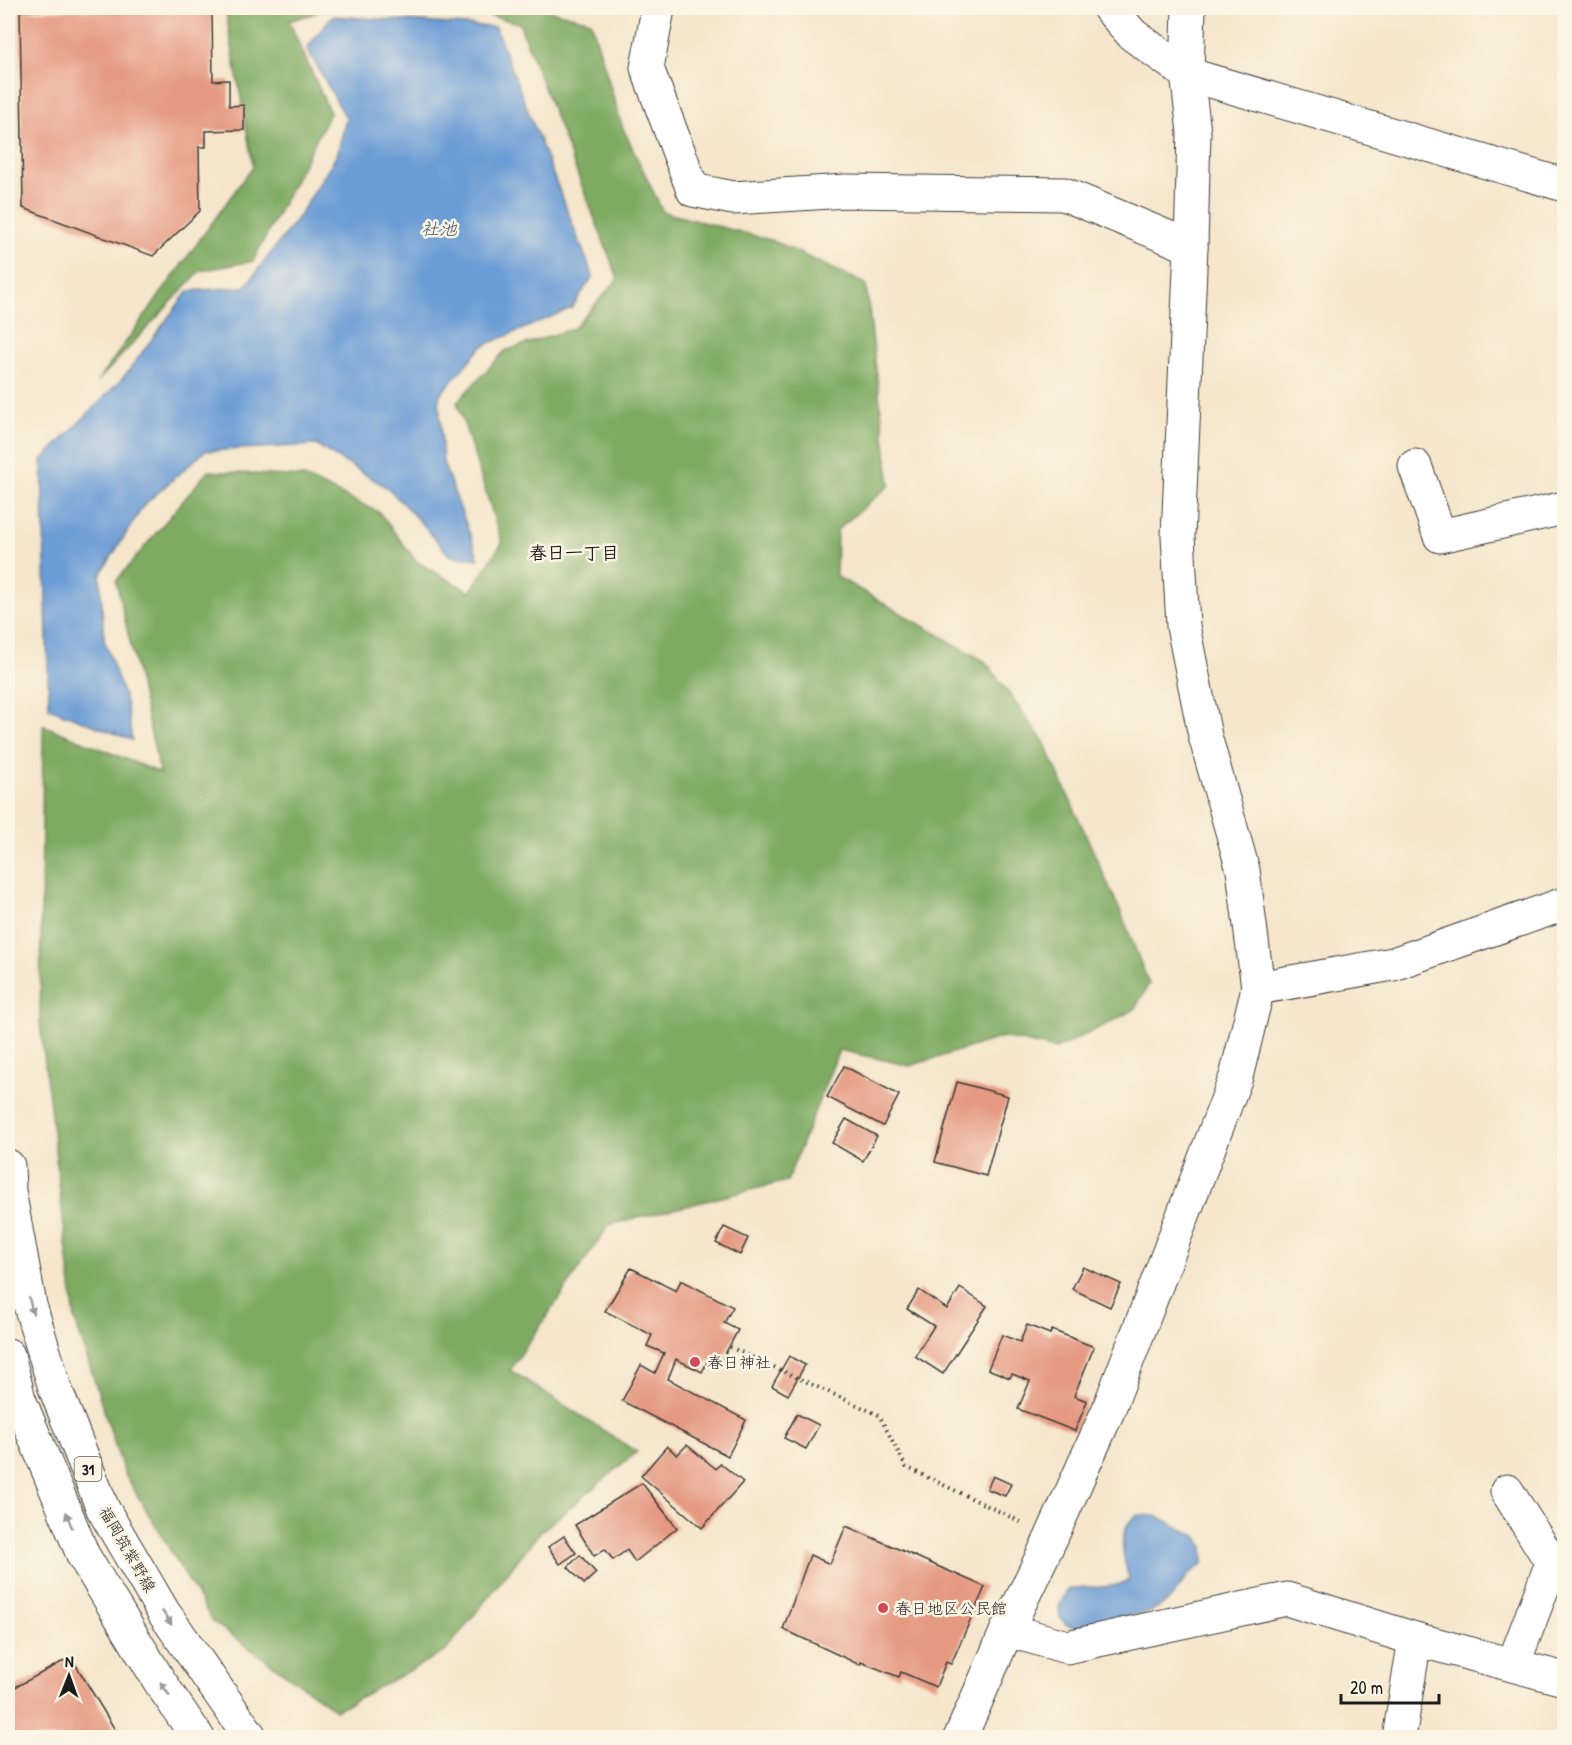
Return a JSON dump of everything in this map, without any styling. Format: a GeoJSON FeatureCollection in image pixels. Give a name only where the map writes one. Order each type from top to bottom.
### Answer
{"type":"FeatureCollection","features":[{"type":"Feature","properties":{"kind":"street"},"geometry":{"type":"LineString","coordinates":[[656,8],[647,68],[693,190],[733,198],[846,191],[1064,194],[1191,247]]}},
{"type":"Feature","properties":{"kind":"street"},"geometry":{"type":"LineString","coordinates":[[1109,8],[1133,35],[1187,74],[1564,185]]}},
{"type":"Feature","properties":{"kind":"street"},"geometry":{"type":"LineString","coordinates":[[960,1737],[1108,1411],[1236,1077],[1258,988],[1243,870],[1205,736],[1183,626],[1178,536],[1194,132],[1187,74],[1189,8]]}},
{"type":"Feature","properties":{"kind":"street"},"geometry":{"type":"LineString","coordinates":[[1415,466],[1440,536],[1564,508]]}},
{"type":"Feature","properties":{"kind":"street"},"geometry":{"type":"LineString","coordinates":[[1258,988],[1394,964],[1564,904]]}},
{"type":"Feature","properties":{"kind":"street","name":"福岡筑紫野線"},"geometry":{"type":"LineString","coordinates":[[8,1166],[9,1191],[30,1305],[55,1388],[103,1509],[164,1613],[251,1737]]}},
{"type":"Feature","properties":{"kind":"street","name":"31"},"geometry":{"type":"LineString","coordinates":[[8,1355],[20,1399],[83,1555],[160,1683],[198,1737]]}},
{"type":"Feature","properties":{"kind":"street"},"geometry":{"type":"LineString","coordinates":[[1507,1491],[1552,1563],[1513,1665]]}},
{"type":"Feature","properties":{"kind":"street"},"geometry":{"type":"LineString","coordinates":[[1007,1630],[1067,1647],[1287,1599],[1415,1639],[1564,1679]]}},
{"type":"Feature","properties":{"kind":"street"},"geometry":{"type":"LineString","coordinates":[[1399,1737],[1415,1639]]}},
{"type":"Feature","properties":{"kind":"path"},"geometry":{"type":"LineString","coordinates":[[730,1347],[879,1415],[906,1467],[1051,1538]]}},
{"type":"Feature","properties":{"kind":"green space"},"geometry":{"type":"Polygon","coordinates":[[[225,8],[332,8],[289,21],[330,113],[253,261],[200,271],[97,382],[253,166],[225,8]]]}},
{"type":"Feature","properties":{"kind":"green space"},"geometry":{"type":"Polygon","coordinates":[[[458,8],[538,8],[591,21],[622,126],[663,212],[771,240],[866,284],[890,485],[837,530],[836,576],[986,662],[1044,742],[1122,915],[1149,984],[1135,1009],[1056,1049],[1003,1037],[910,1066],[839,1050],[787,1181],[609,1225],[510,1370],[637,1452],[539,1533],[445,1652],[336,1710],[213,1622],[124,1473],[75,1320],[40,1022],[43,725],[160,773],[116,581],[208,471],[304,477],[379,512],[417,562],[470,592],[502,543],[457,402],[505,351],[574,328],[618,279],[519,23],[458,8]]]}},
{"type":"Feature","properties":{"kind":"water","name":"社池"},"geometry":{"type":"Polygon","coordinates":[[[332,16],[495,27],[593,276],[572,308],[481,347],[439,396],[443,462],[479,559],[450,556],[388,488],[316,445],[205,451],[144,505],[100,575],[104,639],[126,702],[132,740],[49,708],[42,460],[123,378],[188,291],[245,287],[299,216],[337,155],[346,118],[307,48],[332,16]]]}},
{"type":"Feature","properties":{"kind":"water"},"geometry":{"type":"Polygon","coordinates":[[[1137,1515],[1157,1516],[1198,1537],[1203,1546],[1204,1563],[1189,1574],[1169,1601],[1150,1612],[1080,1628],[1067,1625],[1060,1618],[1059,1606],[1067,1590],[1114,1586],[1129,1580],[1122,1545],[1125,1529],[1137,1515]]]}},
{"type":"Feature","properties":{"kind":"building"},"geometry":{"type":"Polygon","coordinates":[[[212,8],[213,81],[229,80],[229,106],[244,105],[244,130],[206,131],[206,147],[199,147],[200,211],[153,256],[23,208],[20,11],[212,8]]]}},
{"type":"Feature","properties":{"kind":"building"},"geometry":{"type":"Polygon","coordinates":[[[844,1066],[899,1095],[883,1126],[827,1097],[844,1066]]]}},
{"type":"Feature","properties":{"kind":"building"},"geometry":{"type":"Polygon","coordinates":[[[957,1082],[1008,1096],[986,1176],[935,1162],[957,1082]]]}},
{"type":"Feature","properties":{"kind":"building"},"geometry":{"type":"Polygon","coordinates":[[[846,1119],[877,1136],[863,1161],[832,1143],[846,1119]]]}},
{"type":"Feature","properties":{"kind":"building"},"geometry":{"type":"Polygon","coordinates":[[[724,1227],[748,1238],[740,1255],[716,1243],[724,1227]]]}},
{"type":"Feature","properties":{"kind":"building"},"geometry":{"type":"Polygon","coordinates":[[[1083,1267],[1121,1284],[1110,1307],[1072,1289],[1083,1267]]]}},
{"type":"Feature","properties":{"kind":"building","name":"春日神社"},"geometry":{"type":"Polygon","coordinates":[[[631,1268],[676,1291],[681,1280],[733,1307],[724,1323],[738,1330],[719,1365],[708,1360],[702,1372],[676,1359],[668,1379],[746,1420],[728,1456],[622,1401],[641,1365],[655,1373],[664,1353],[647,1346],[652,1335],[605,1311],[631,1268]]]}},
{"type":"Feature","properties":{"kind":"building"},"geometry":{"type":"Polygon","coordinates":[[[960,1288],[987,1306],[943,1374],[915,1356],[934,1326],[907,1309],[919,1290],[947,1309],[960,1288]]]}},
{"type":"Feature","properties":{"kind":"building"},"geometry":{"type":"Polygon","coordinates":[[[1027,1325],[1050,1334],[1052,1330],[1094,1347],[1074,1396],[1087,1401],[1075,1431],[1018,1409],[1030,1381],[1012,1374],[1010,1378],[988,1369],[1002,1335],[1020,1342],[1027,1325]]]}},
{"type":"Feature","properties":{"kind":"building"},"geometry":{"type":"Polygon","coordinates":[[[789,1356],[805,1365],[788,1395],[772,1386],[789,1356]]]}},
{"type":"Feature","properties":{"kind":"building"},"geometry":{"type":"Polygon","coordinates":[[[797,1414],[819,1425],[806,1449],[784,1438],[797,1414]]]}},
{"type":"Feature","properties":{"kind":"building"},"geometry":{"type":"Polygon","coordinates":[[[687,1445],[716,1469],[720,1463],[743,1482],[702,1528],[641,1476],[667,1446],[677,1455],[687,1445]]]}},
{"type":"Feature","properties":{"kind":"building"},"geometry":{"type":"Polygon","coordinates":[[[993,1476],[1011,1484],[1005,1496],[987,1489],[993,1476]]]}},
{"type":"Feature","properties":{"kind":"building"},"geometry":{"type":"Polygon","coordinates":[[[642,1483],[677,1528],[635,1562],[627,1550],[613,1560],[605,1549],[594,1556],[575,1525],[642,1483]]]}},
{"type":"Feature","properties":{"kind":"building","name":"春日地区公民館"},"geometry":{"type":"Polygon","coordinates":[[[846,1526],[985,1587],[951,1664],[946,1662],[936,1687],[901,1672],[899,1677],[861,1662],[860,1665],[783,1629],[810,1555],[830,1564],[846,1526]]]}},
{"type":"Feature","properties":{"kind":"building"},"geometry":{"type":"Polygon","coordinates":[[[564,1536],[576,1553],[560,1564],[548,1547],[564,1536]]]}},
{"type":"Feature","properties":{"kind":"building"},"geometry":{"type":"Polygon","coordinates":[[[580,1555],[596,1573],[584,1584],[568,1567],[580,1555]]]}},
{"type":"Feature","properties":{"kind":"building"},"geometry":{"type":"Polygon","coordinates":[[[71,1657],[120,1738],[8,1738],[8,1691],[71,1657]]]}},
{"type":"Feature","properties":{"kind":"place","name":"春日神社"},"geometry":{"type":"Point","coordinates":[695,1362]}},
{"type":"Feature","properties":{"kind":"place","name":"春日地区公民館"},"geometry":{"type":"Point","coordinates":[883,1608]}},
{"type":"Feature","properties":{"kind":"district","name":"春日一丁目"},"geometry":{"type":"Point","coordinates":[574,552]}}]}
